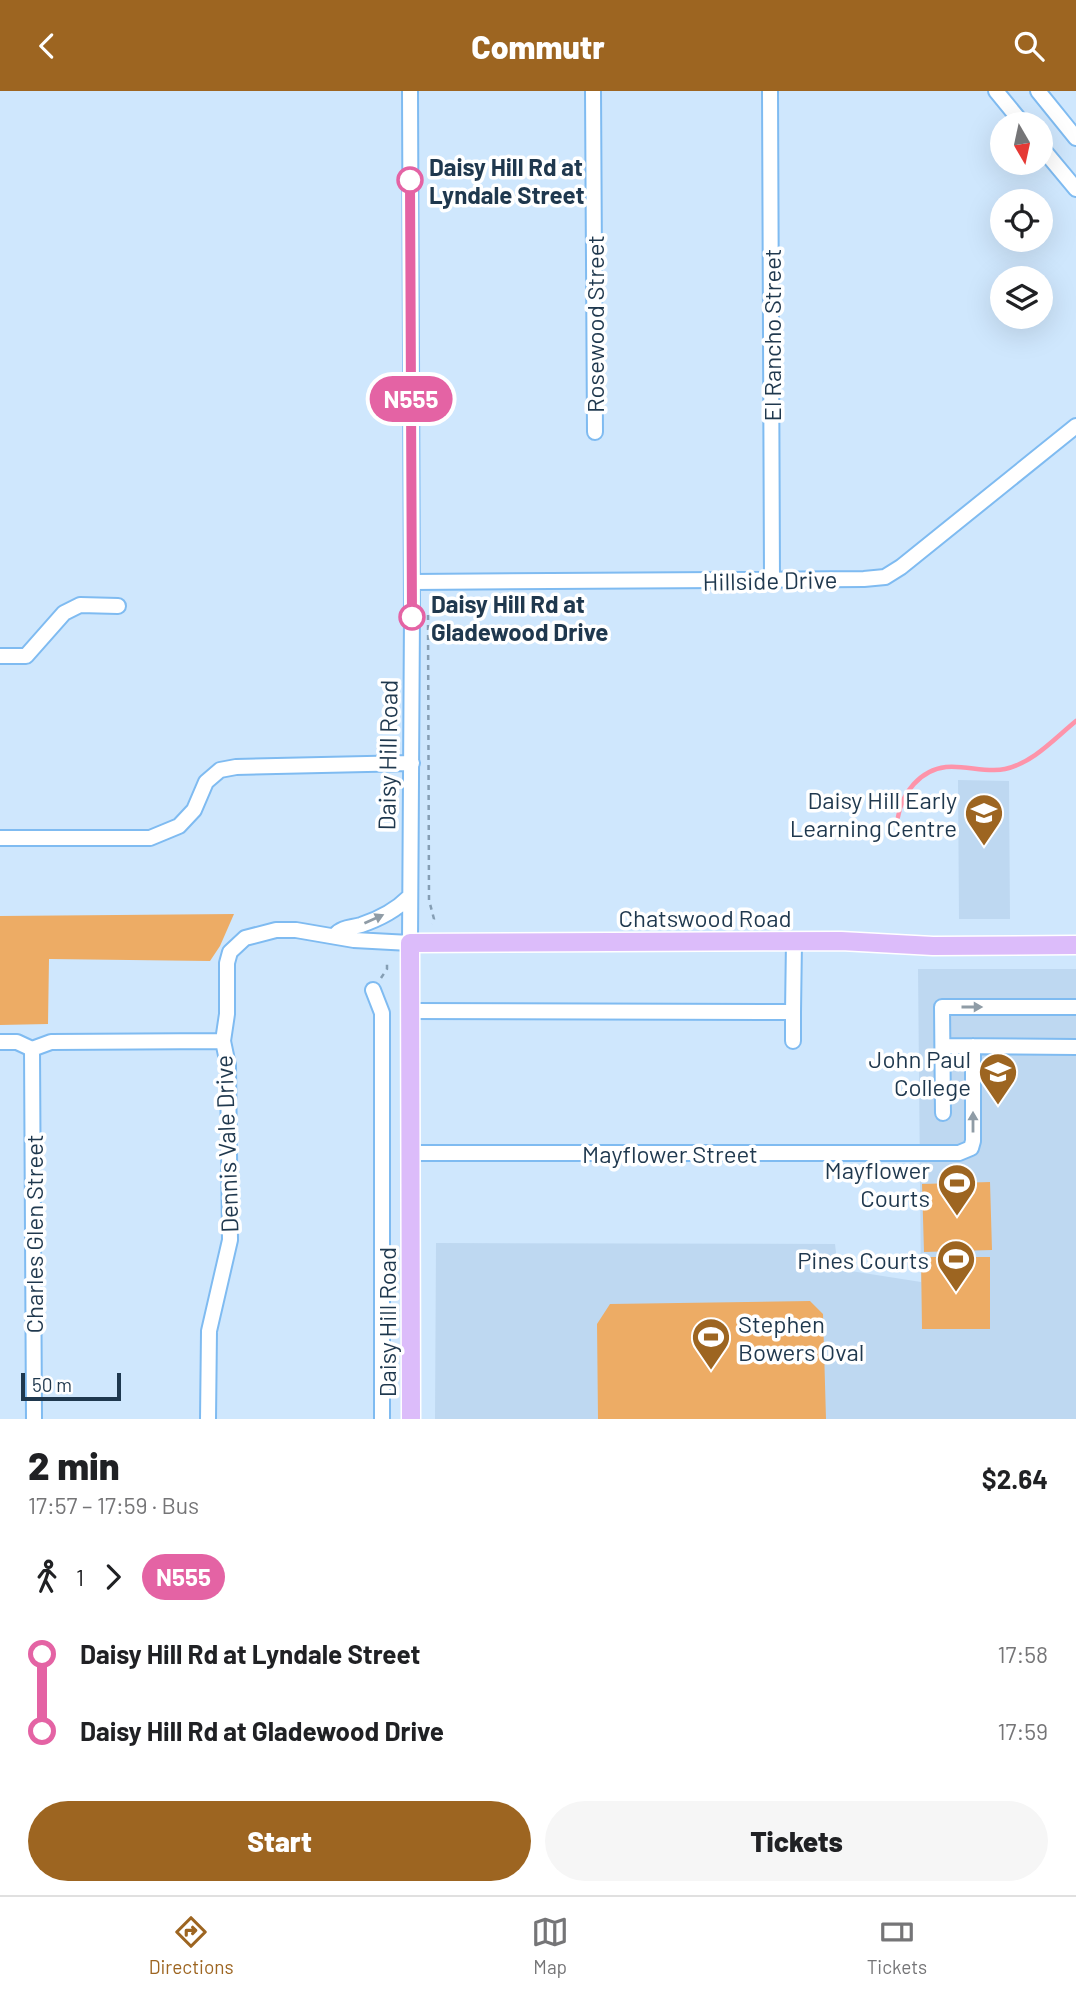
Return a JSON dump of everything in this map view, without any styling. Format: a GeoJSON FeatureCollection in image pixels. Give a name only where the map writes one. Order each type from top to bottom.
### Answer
{"type":"FeatureCollection","features":[{"type":"Feature","properties":{"kind":"main road","name":"Chatswood Road"},"geometry":{"type":"LineString","coordinates":[[410,943],[841,941],[933,946],[1076,945]]}},
{"type":"Feature","properties":{"kind":"main road","name":"Daisy Hill Road"},"geometry":{"type":"LineString","coordinates":[[410,943],[411,1419]]}},
{"type":"Feature","properties":{"kind":"street","name":"Daisy Hill Road"},"geometry":{"type":"LineString","coordinates":[[410,91],[410,943]]}},
{"type":"Feature","properties":{"kind":"street","name":"Rosewood Street"},"geometry":{"type":"LineString","coordinates":[[593,91],[595,432]]}},
{"type":"Feature","properties":{"kind":"street","name":"El Rancho Street"},"geometry":{"type":"LineString","coordinates":[[770,91],[772,580]]}},
{"type":"Feature","properties":{"kind":"street"},"geometry":{"type":"LineString","coordinates":[[996,91],[1013,112]]}},
{"type":"Feature","properties":{"kind":"street"},"geometry":{"type":"LineString","coordinates":[[1038,91],[1076,138]]}},
{"type":"Feature","properties":{"kind":"street"},"geometry":{"type":"LineString","coordinates":[[1054,163],[1076,189]]}},
{"type":"Feature","properties":{"kind":"street","name":"Hillside Drive"},"geometry":{"type":"LineString","coordinates":[[412,582],[885,577],[1076,426]]}},
{"type":"Feature","properties":{"kind":"street"},"geometry":{"type":"LineString","coordinates":[[0,656],[26,656],[64,613],[80,605],[118,606]]}},
{"type":"Feature","properties":{"kind":"street"},"geometry":{"type":"LineString","coordinates":[[0,838],[150,838],[179,826],[194,810],[206,782],[220,770],[236,767],[412,763]]}},
{"type":"Feature","properties":{"kind":"street","name":"Chatswood Road"},"geometry":{"type":"LineString","coordinates":[[335,935],[340,929],[362,924],[396,910],[410,897]]}},
{"type":"Feature","properties":{"kind":"street","name":"Chatswood Road"},"geometry":{"type":"LineString","coordinates":[[230,952],[245,937],[276,930],[315,932],[354,940],[410,943]]}},
{"type":"Feature","properties":{"kind":"street"},"geometry":{"type":"LineString","coordinates":[[793,1041],[794,941]]}},
{"type":"Feature","properties":{"kind":"street","name":"Dennis Vale Drive"},"geometry":{"type":"LineString","coordinates":[[208,1419],[209,1331],[230,1240],[228,1065],[223,1041],[227,1014],[227,963],[230,952]]}},
{"type":"Feature","properties":{"kind":"street"},"geometry":{"type":"LineString","coordinates":[[373,990],[382,1013],[382,1419]]}},
{"type":"Feature","properties":{"kind":"street"},"geometry":{"type":"LineString","coordinates":[[943,1113],[943,1007],[1076,1007]]}},
{"type":"Feature","properties":{"kind":"street"},"geometry":{"type":"LineString","coordinates":[[410,1011],[793,1011]]}},
{"type":"Feature","properties":{"kind":"street"},"geometry":{"type":"LineString","coordinates":[[0,1042],[17,1042],[32,1049],[51,1042],[223,1041]]}},
{"type":"Feature","properties":{"kind":"street"},"geometry":{"type":"LineString","coordinates":[[943,1047],[1076,1047]]}},
{"type":"Feature","properties":{"kind":"street","name":"Mayflower Street"},"geometry":{"type":"LineString","coordinates":[[410,1153],[960,1153],[971,1148],[973,1141],[973,1047]]}},
{"type":"Feature","properties":{"kind":"street","name":"Charles Glen Street"},"geometry":{"type":"LineString","coordinates":[[32,1049],[34,1419]]}},
{"type":"Feature","properties":{"kind":"path"},"geometry":{"type":"LineString","coordinates":[[428,615],[429,901],[434,919],[432,924]]}},
{"type":"Feature","properties":{"kind":"path"},"geometry":{"type":"LineString","coordinates":[[373,990],[387,969],[387,962]]}},
{"type":"Feature","properties":{"kind":"shaded area","name":"Daisy Hill Early Learning Centre"},"geometry":{"type":"Polygon","coordinates":[[[958,780],[1009,781],[1010,919],[959,919],[958,780]]]}},
{"type":"Feature","properties":{"kind":"shaded area"},"geometry":{"type":"Polygon","coordinates":[[[234,914],[210,961],[49,959],[48,1024],[0,1025],[0,916],[234,914]]]}},
{"type":"Feature","properties":{"kind":"shaded area","name":"John Paul College"},"geometry":{"type":"Polygon","coordinates":[[[918,969],[1076,969],[1076,1419],[435,1419],[436,1243],[835,1244],[838,1269],[921,1282],[918,969]]]}},
{"type":"Feature","properties":{"kind":"shaded area","name":"Mayflower Courts"},"geometry":{"type":"Polygon","coordinates":[[[990,1182],[992,1250],[924,1252],[922,1184],[990,1182]]]}},
{"type":"Feature","properties":{"kind":"shaded area","name":"Pines Courts"},"geometry":{"type":"Polygon","coordinates":[[[921,1257],[990,1257],[990,1329],[922,1329],[921,1257]]]}},
{"type":"Feature","properties":{"kind":"shaded area","name":"Stephen Bowers Oval"},"geometry":{"type":"Polygon","coordinates":[[[810,1301],[823,1314],[826,1419],[598,1419],[597,1324],[610,1304],[810,1301]]]}},
{"type":"Feature","properties":{"kind":"waterway"},"geometry":{"type":"LineString","coordinates":[[898,817],[908,791],[928,773],[946,767],[998,770],[1015,766],[1043,749],[1076,721]]}},
{"type":"Feature","properties":{"kind":"bus line","name":"N555"},"geometry":{"type":"LineString","coordinates":[[410,180],[412,617]]}},
{"type":"Feature","properties":{"kind":"place","name":"Daisy Hill Rd at Lyndale Street"},"geometry":{"type":"Point","coordinates":[410,180]}},
{"type":"Feature","properties":{"kind":"place","name":"Daisy Hill Rd at Gladewood Drive"},"geometry":{"type":"Point","coordinates":[412,617]}},
{"type":"Feature","properties":{"kind":"place","name":"Daisy Hill Early Learning Centre"},"geometry":{"type":"Point","coordinates":[984,847]}},
{"type":"Feature","properties":{"kind":"place","name":"John Paul College"},"geometry":{"type":"Point","coordinates":[998,1106]}},
{"type":"Feature","properties":{"kind":"place","name":"Mayflower Courts"},"geometry":{"type":"Point","coordinates":[957,1217]}},
{"type":"Feature","properties":{"kind":"place","name":"Pines Courts"},"geometry":{"type":"Point","coordinates":[956,1293]}},
{"type":"Feature","properties":{"kind":"place","name":"Stephen Bowers Oval"},"geometry":{"type":"Point","coordinates":[711,1371]}}]}
